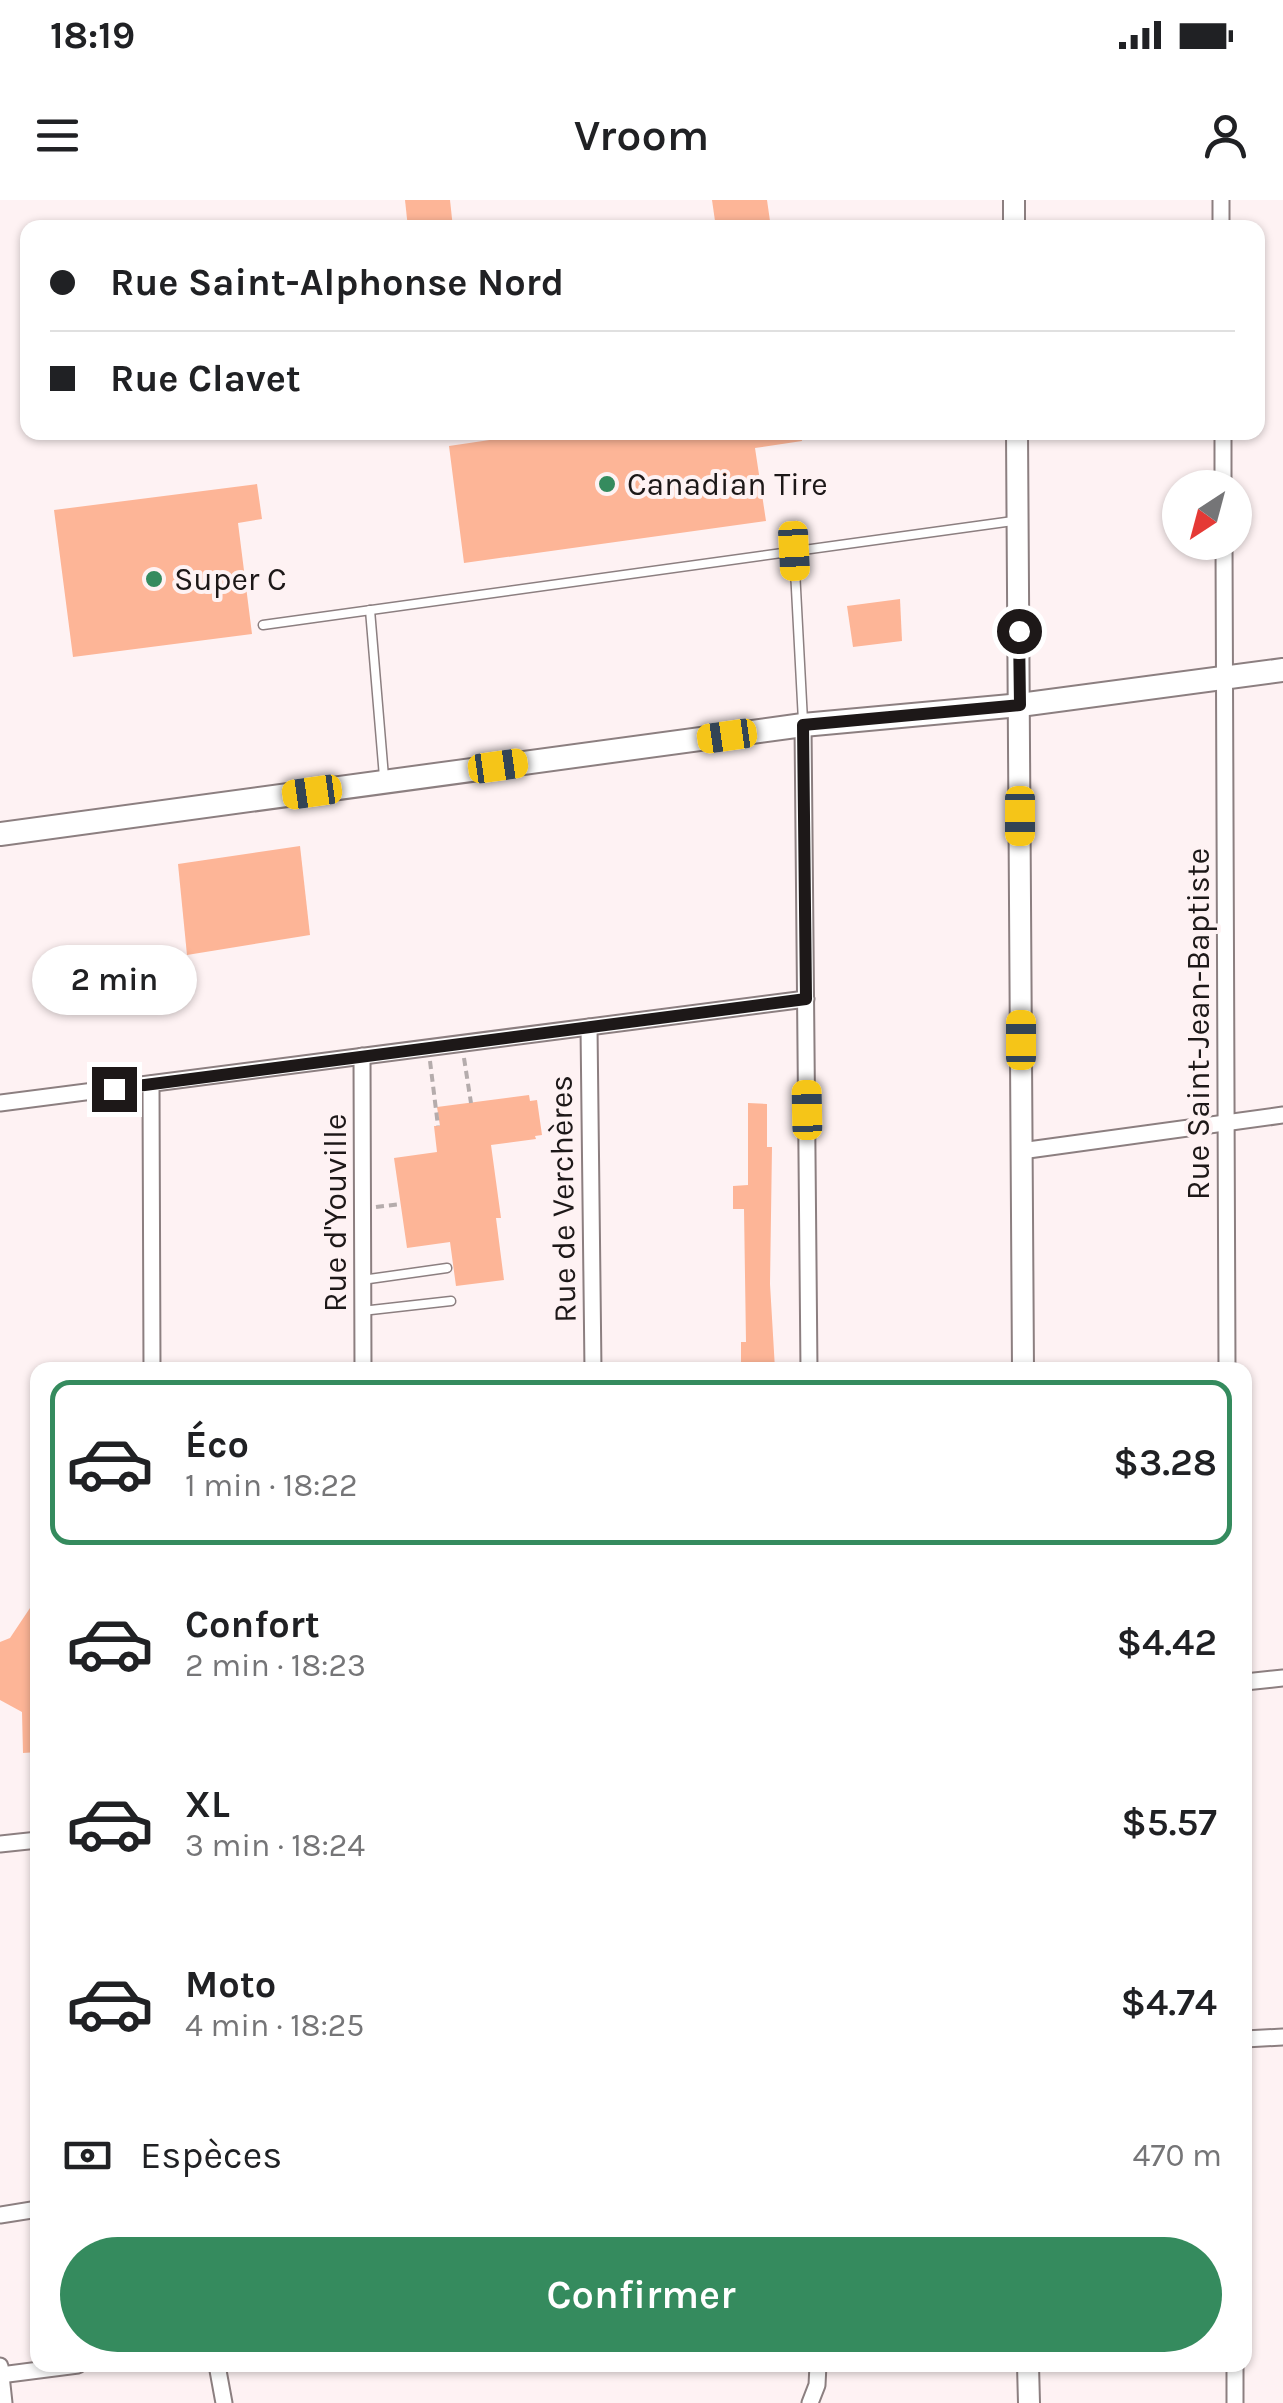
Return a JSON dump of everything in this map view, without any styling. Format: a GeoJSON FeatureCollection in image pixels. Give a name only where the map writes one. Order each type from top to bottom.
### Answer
{"type":"FeatureCollection","features":[{"type":"Feature","properties":{"kind":"main road"},"geometry":{"type":"LineString","coordinates":[[1017,440],[1023,1362]]}},
{"type":"Feature","properties":{"kind":"main road"},"geometry":{"type":"LineString","coordinates":[[0,834],[803,725],[1020,705],[1283,670]]}},
{"type":"Feature","properties":{"kind":"main road"},"geometry":{"type":"LineString","coordinates":[[1028,2372],[1028,2403]]}},
{"type":"Feature","properties":{"kind":"street"},"geometry":{"type":"LineString","coordinates":[[1223,440],[1224,470]]}},
{"type":"Feature","properties":{"kind":"street","name":"Rue Saint-Jean-Baptiste"},"geometry":{"type":"LineString","coordinates":[[1224,560],[1227,1362]]}},
{"type":"Feature","properties":{"kind":"street"},"geometry":{"type":"LineString","coordinates":[[803,725],[809,1362]]}},
{"type":"Feature","properties":{"kind":"street"},"geometry":{"type":"LineString","coordinates":[[0,1104],[806,999]]}},
{"type":"Feature","properties":{"kind":"street","name":"Rue de Verchères"},"geometry":{"type":"LineString","coordinates":[[589,1027],[593,1362]]}},
{"type":"Feature","properties":{"kind":"street","name":"Rue d'Youville"},"geometry":{"type":"LineString","coordinates":[[362,1056],[363,1362]]}},
{"type":"Feature","properties":{"kind":"street"},"geometry":{"type":"LineString","coordinates":[[151,1084],[152,1362]]}},
{"type":"Feature","properties":{"kind":"street"},"geometry":{"type":"LineString","coordinates":[[1021,1151],[1283,1114]]}},
{"type":"Feature","properties":{"kind":"street"},"geometry":{"type":"LineString","coordinates":[[1252,1681],[1283,1678]]}},
{"type":"Feature","properties":{"kind":"street"},"geometry":{"type":"LineString","coordinates":[[0,1844],[30,1841]]}},
{"type":"Feature","properties":{"kind":"street"},"geometry":{"type":"LineString","coordinates":[[1252,2039],[1283,2037]]}},
{"type":"Feature","properties":{"kind":"street"},"geometry":{"type":"LineString","coordinates":[[0,2215],[30,2210]]}},
{"type":"Feature","properties":{"kind":"street"},"geometry":{"type":"LineString","coordinates":[[0,2366],[4,2403]]}},
{"type":"Feature","properties":{"kind":"street"},"geometry":{"type":"LineString","coordinates":[[0,2375],[30,2371]]}},
{"type":"Feature","properties":{"kind":"street"},"geometry":{"type":"LineString","coordinates":[[219,2372],[224,2403]]}},
{"type":"Feature","properties":{"kind":"street"},"geometry":{"type":"LineString","coordinates":[[810,2403],[818,2372]]}},
{"type":"Feature","properties":{"kind":"street"},"geometry":{"type":"LineString","coordinates":[[1235,2372],[1236,2403]]}},
{"type":"Feature","properties":{"kind":"lane"},"geometry":{"type":"LineString","coordinates":[[263,625],[1018,520]]}},
{"type":"Feature","properties":{"kind":"lane"},"geometry":{"type":"LineString","coordinates":[[794,551],[803,725]]}},
{"type":"Feature","properties":{"kind":"lane"},"geometry":{"type":"LineString","coordinates":[[370,610],[384,782]]}},
{"type":"Feature","properties":{"kind":"lane"},"geometry":{"type":"LineString","coordinates":[[362,1280],[447,1268]]}},
{"type":"Feature","properties":{"kind":"lane"},"geometry":{"type":"LineString","coordinates":[[362,1311],[451,1302]]}},
{"type":"Feature","properties":{"kind":"path"},"geometry":{"type":"LineString","coordinates":[[462,1044],[472,1102]]}},
{"type":"Feature","properties":{"kind":"path"},"geometry":{"type":"LineString","coordinates":[[429,1048],[438,1126]]}},
{"type":"Feature","properties":{"kind":"path"},"geometry":{"type":"LineString","coordinates":[[362,1209],[401,1204]]}},
{"type":"Feature","properties":{"kind":"building"},"geometry":{"type":"Polygon","coordinates":[[[405,200],[450,200],[452,220],[407,220],[405,200]]]}},
{"type":"Feature","properties":{"kind":"building"},"geometry":{"type":"Polygon","coordinates":[[[712,200],[767,200],[770,220],[715,220],[712,200]]]}},
{"type":"Feature","properties":{"kind":"building","name":"Canadian Tire"},"geometry":{"type":"Polygon","coordinates":[[[489,440],[802,441],[755,448],[766,521],[464,563],[449,446],[489,440]]]}},
{"type":"Feature","properties":{"kind":"building","name":"Super C"},"geometry":{"type":"Polygon","coordinates":[[[257,484],[262,519],[238,523],[252,634],[73,657],[54,510],[257,484]]]}},
{"type":"Feature","properties":{"kind":"building"},"geometry":{"type":"Polygon","coordinates":[[[900,599],[902,641],[853,647],[847,606],[900,599]]]}},
{"type":"Feature","properties":{"kind":"building"},"geometry":{"type":"Polygon","coordinates":[[[300,846],[310,935],[187,955],[178,864],[300,846]]]}},
{"type":"Feature","properties":{"kind":"building"},"geometry":{"type":"Polygon","coordinates":[[[529,1095],[530,1101],[537,1100],[542,1135],[491,1145],[504,1280],[456,1286],[450,1242],[407,1248],[394,1158],[437,1152],[437,1107],[529,1095]]]}},
{"type":"Feature","properties":{"kind":"building"},"geometry":{"type":"Polygon","coordinates":[[[748,1103],[767,1104],[767,1147],[772,1147],[770,1284],[775,1362],[741,1362],[741,1342],[746,1342],[744,1209],[733,1209],[733,1186],[748,1185],[748,1103]]]}},
{"type":"Feature","properties":{"kind":"building"},"geometry":{"type":"Polygon","coordinates":[[[30,1608],[30,1753],[23,1753],[22,1712],[0,1700],[0,1642],[10,1638],[30,1608]]]}},
{"type":"Feature","properties":{"kind":"place","name":"Canadian Tire"},"geometry":{"type":"Point","coordinates":[607,484]}},
{"type":"Feature","properties":{"kind":"place","name":"Super C"},"geometry":{"type":"Point","coordinates":[154,579]}},
{"type":"Feature","properties":{"kind":"route"},"geometry":{"type":"LineString","coordinates":[[114,1089],[806,999],[803,725],[1020,705],[1019,631]]}}]}
